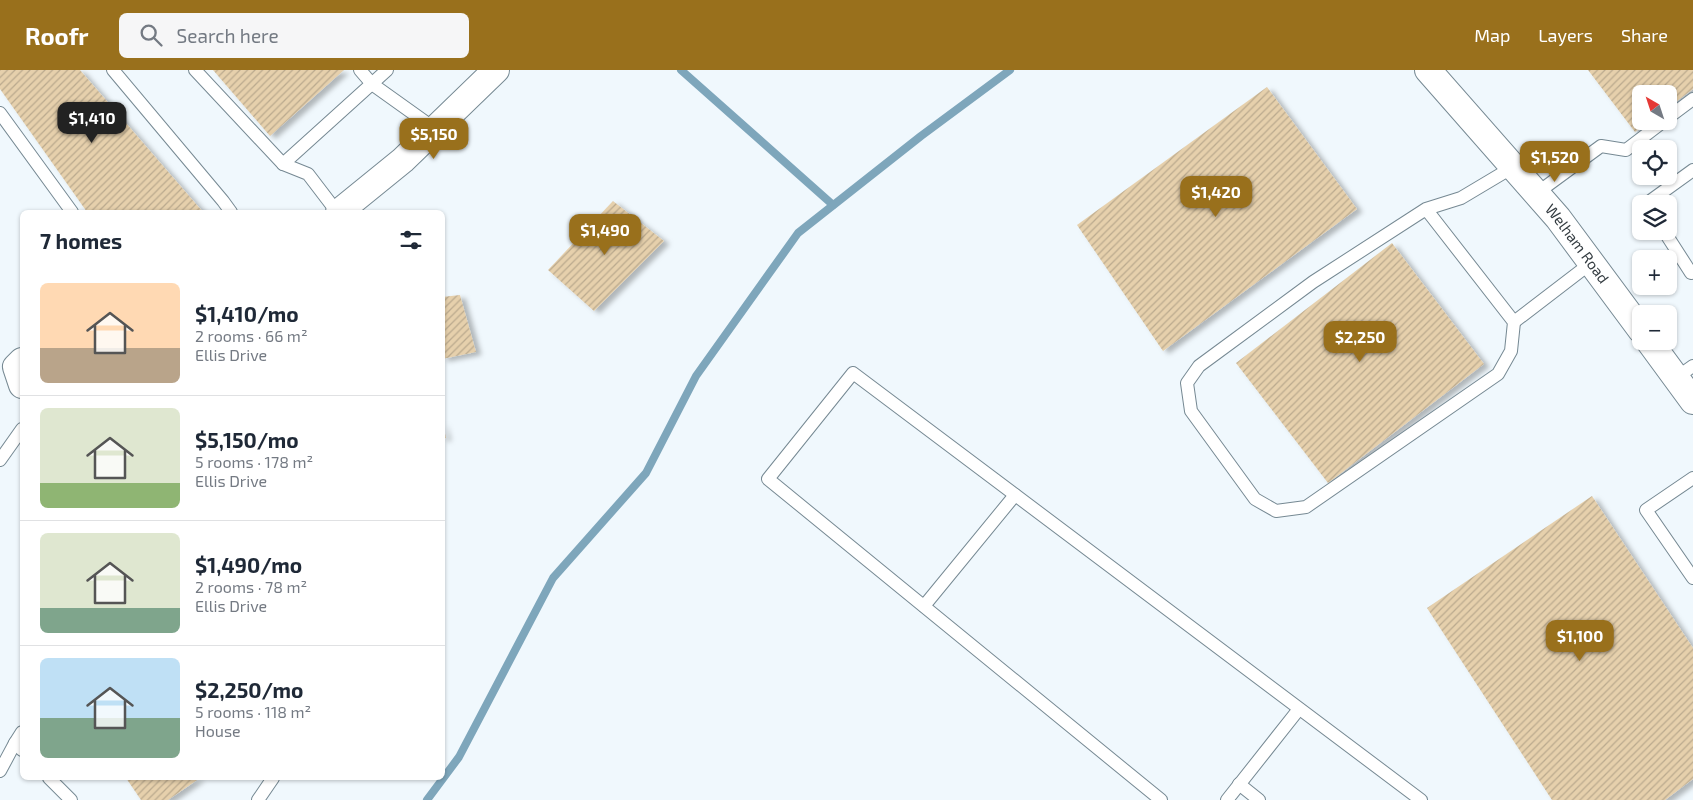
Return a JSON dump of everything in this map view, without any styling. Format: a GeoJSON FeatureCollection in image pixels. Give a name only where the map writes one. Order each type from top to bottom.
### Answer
{"type":"FeatureCollection","features":[{"type":"Feature","properties":{"kind":"street"},"geometry":{"type":"LineString","coordinates":[[340,210],[403,160],[496,70]]}},
{"type":"Feature","properties":{"kind":"street","name":"Welham Road"},"geometry":{"type":"LineString","coordinates":[[1434,72],[1558,218],[1632,318]]}},
{"type":"Feature","properties":{"kind":"street"},"geometry":{"type":"LineString","coordinates":[[1659,350],[1685,372],[1693,401]]}},
{"type":"Feature","properties":{"kind":"street"},"geometry":{"type":"LineString","coordinates":[[20,363],[16,367],[20,379]]}},
{"type":"Feature","properties":{"kind":"lane"},"geometry":{"type":"LineString","coordinates":[[113,70],[230,210]]}},
{"type":"Feature","properties":{"kind":"lane"},"geometry":{"type":"LineString","coordinates":[[195,70],[283,164],[308,174],[336,210]]}},
{"type":"Feature","properties":{"kind":"lane"},"geometry":{"type":"LineString","coordinates":[[360,70],[372,84],[435,129]]}},
{"type":"Feature","properties":{"kind":"lane"},"geometry":{"type":"LineString","coordinates":[[283,164],[388,70]]}},
{"type":"Feature","properties":{"kind":"lane"},"geometry":{"type":"LineString","coordinates":[[1678,111],[1693,99]]}},
{"type":"Feature","properties":{"kind":"lane"},"geometry":{"type":"LineString","coordinates":[[0,113],[71,210]]}},
{"type":"Feature","properties":{"kind":"lane"},"geometry":{"type":"LineString","coordinates":[[1537,193],[1601,146],[1626,150],[1652,130]]}},
{"type":"Feature","properties":{"kind":"lane"},"geometry":{"type":"LineString","coordinates":[[1513,166],[1461,198],[1426,209],[1306,288],[1199,366],[1188,383],[1191,411],[1254,499],[1276,511],[1306,507],[1498,374],[1510,351],[1514,322],[1592,263]]}},
{"type":"Feature","properties":{"kind":"lane"},"geometry":{"type":"LineString","coordinates":[[1658,195],[1693,170]]}},
{"type":"Feature","properties":{"kind":"lane"},"geometry":{"type":"LineString","coordinates":[[1426,209],[1514,322]]}},
{"type":"Feature","properties":{"kind":"lane"},"geometry":{"type":"LineString","coordinates":[[1670,240],[1691,273],[1693,272]]}},
{"type":"Feature","properties":{"kind":"lane"},"geometry":{"type":"LineString","coordinates":[[1161,800],[768,479],[853,373],[1421,800]]}},
{"type":"Feature","properties":{"kind":"lane"},"geometry":{"type":"LineString","coordinates":[[0,460],[20,432]]}},
{"type":"Feature","properties":{"kind":"lane"},"geometry":{"type":"LineString","coordinates":[[1693,478],[1646,510],[1693,578]]}},
{"type":"Feature","properties":{"kind":"lane"},"geometry":{"type":"LineString","coordinates":[[924,606],[1015,496]]}},
{"type":"Feature","properties":{"kind":"lane"},"geometry":{"type":"LineString","coordinates":[[1227,800],[1299,709]]}},
{"type":"Feature","properties":{"kind":"lane"},"geometry":{"type":"LineString","coordinates":[[0,771],[20,742]]}},
{"type":"Feature","properties":{"kind":"lane"},"geometry":{"type":"LineString","coordinates":[[51,780],[71,800]]}},
{"type":"Feature","properties":{"kind":"lane"},"geometry":{"type":"LineString","coordinates":[[258,800],[272,780]]}},
{"type":"Feature","properties":{"kind":"lane"},"geometry":{"type":"LineString","coordinates":[[1240,784],[1259,800]]}},
{"type":"Feature","properties":{"kind":"building"},"geometry":{"type":"Polygon","coordinates":[[[0,70],[80,70],[201,210],[86,210],[0,89],[0,70]]]}},
{"type":"Feature","properties":{"kind":"building"},"geometry":{"type":"Polygon","coordinates":[[[213,70],[344,70],[270,136],[213,70]]]}},
{"type":"Feature","properties":{"kind":"building"},"geometry":{"type":"Polygon","coordinates":[[[1588,70],[1693,70],[1693,89],[1678,100],[1678,85],[1632,85],[1632,128],[1588,70]]]}},
{"type":"Feature","properties":{"kind":"building"},"geometry":{"type":"Polygon","coordinates":[[[1267,87],[1357,209],[1163,351],[1077,225],[1267,87]]]}},
{"type":"Feature","properties":{"kind":"building"},"geometry":{"type":"Polygon","coordinates":[[[613,201],[664,241],[594,311],[548,270],[613,201]]]}},
{"type":"Feature","properties":{"kind":"building"},"geometry":{"type":"Polygon","coordinates":[[[1392,243],[1484,364],[1328,483],[1236,363],[1392,243]]]}},
{"type":"Feature","properties":{"kind":"building"},"geometry":{"type":"Polygon","coordinates":[[[460,295],[476,352],[445,358],[445,297],[460,295]]]}},
{"type":"Feature","properties":{"kind":"building"},"geometry":{"type":"Polygon","coordinates":[[[1592,496],[1693,648],[1693,779],[1665,800],[1552,800],[1427,608],[1592,496]]]}},
{"type":"Feature","properties":{"kind":"building"},"geometry":{"type":"Polygon","coordinates":[[[127,780],[197,780],[168,800],[141,800],[127,780]]]}},
{"type":"Feature","properties":{"kind":"waterway"},"geometry":{"type":"LineString","coordinates":[[681,70],[833,205]]}},
{"type":"Feature","properties":{"kind":"waterway"},"geometry":{"type":"LineString","coordinates":[[445,776],[459,757],[553,578],[646,473],[696,376],[798,233],[921,136],[1010,70]]}},
{"type":"Feature","properties":{"kind":"waterway"},"geometry":{"type":"LineString","coordinates":[[427,800],[442,780]]}}]}
